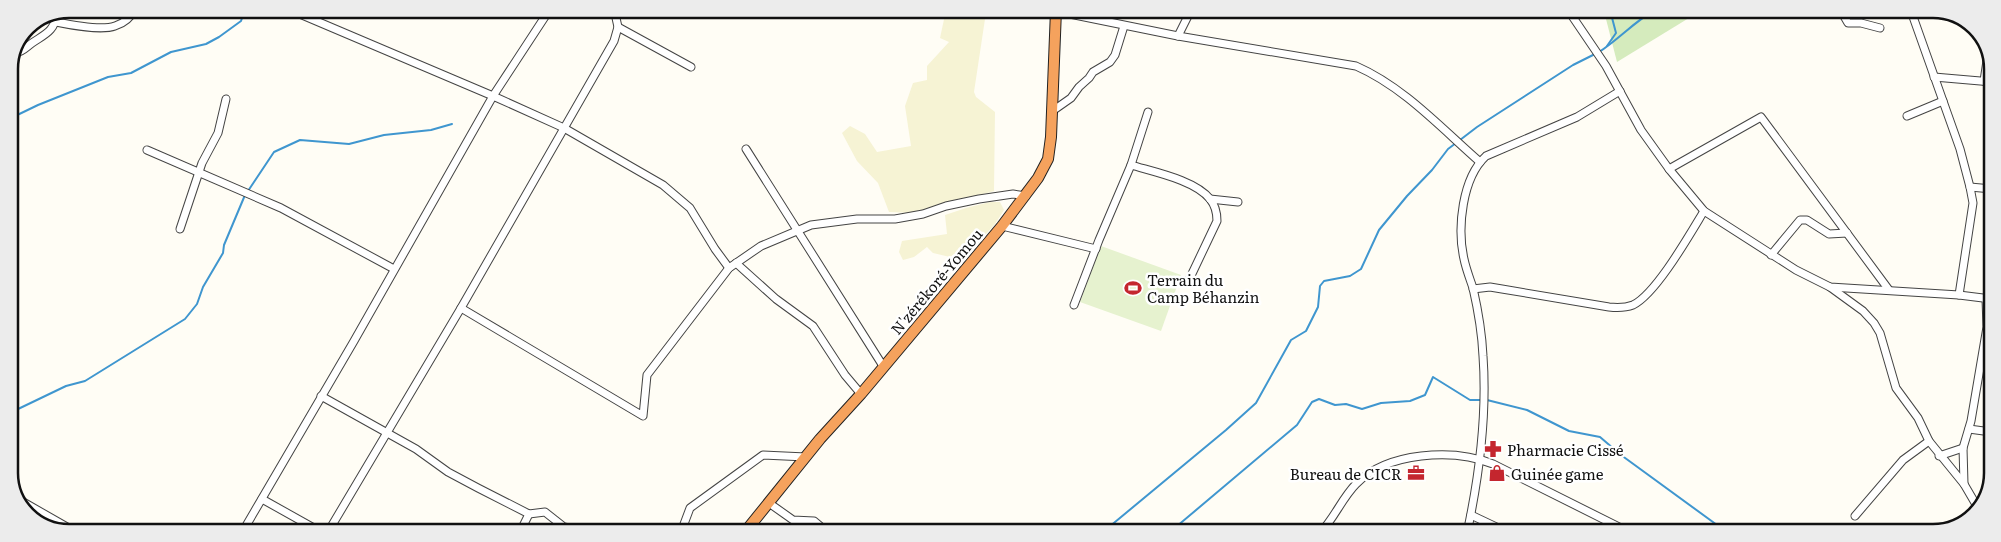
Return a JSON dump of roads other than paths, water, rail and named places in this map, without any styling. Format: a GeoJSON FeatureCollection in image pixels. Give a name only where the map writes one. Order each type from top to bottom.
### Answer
{"type":"FeatureCollection","features":[{"type":"Feature","properties":{"kind":"highway","name":"N'zérékoré-Yomou"},"geometry":{"type":"LineString","coordinates":[[752,524],[1026,196],[1048,159],[1051,137],[1056,18]]}},
{"type":"Feature","properties":{"kind":"street"},"geometry":{"type":"LineString","coordinates":[[20,52],[44,36],[57,18]]}},
{"type":"Feature","properties":{"kind":"street"},"geometry":{"type":"LineString","coordinates":[[56,22],[115,27],[130,18]]}},
{"type":"Feature","properties":{"kind":"street"},"geometry":{"type":"LineString","coordinates":[[309,18],[564,128],[663,185],[690,208],[728,268]]}},
{"type":"Feature","properties":{"kind":"street"},"geometry":{"type":"LineString","coordinates":[[248,524],[493,96],[544,18]]}},
{"type":"Feature","properties":{"kind":"street"},"geometry":{"type":"LineString","coordinates":[[333,524],[461,308],[614,41],[618,27],[616,18]]}},
{"type":"Feature","properties":{"kind":"street"},"geometry":{"type":"LineString","coordinates":[[1090,18],[1178,36],[1356,66],[1386,81],[1480,162]]}},
{"type":"Feature","properties":{"kind":"street"},"geometry":{"type":"LineString","coordinates":[[1178,36],[1187,18]]}},
{"type":"Feature","properties":{"kind":"street"},"geometry":{"type":"LineString","coordinates":[[1573,18],[1601,59],[1641,130],[1669,169],[1704,212],[1771,255],[1830,287],[1863,310],[1874,323],[1880,333],[1896,388],[1918,418],[1939,456],[1964,484],[1975,502]]}},
{"type":"Feature","properties":{"kind":"street"},"geometry":{"type":"LineString","coordinates":[[1845,18],[1848,23],[1861,23],[1880,28]]}},
{"type":"Feature","properties":{"kind":"street"},"geometry":{"type":"LineString","coordinates":[[1913,18],[1960,149],[1973,203],[1959,295]]}},
{"type":"Feature","properties":{"kind":"street"},"geometry":{"type":"LineString","coordinates":[[1051,112],[1071,98],[1078,87],[1093,72],[1110,62],[1115,55],[1124,26]]}},
{"type":"Feature","properties":{"kind":"street"},"geometry":{"type":"LineString","coordinates":[[618,27],[690,68]]}},
{"type":"Feature","properties":{"kind":"street"},"geometry":{"type":"LineString","coordinates":[[1934,77],[1983,82]]}},
{"type":"Feature","properties":{"kind":"street"},"geometry":{"type":"LineString","coordinates":[[1470,524],[1480,458],[1483,356],[1473,290],[1464,260],[1462,222],[1468,185],[1480,162],[1486,156],[1577,117],[1620,91]]}},
{"type":"Feature","properties":{"kind":"street"},"geometry":{"type":"LineString","coordinates":[[180,229],[199,173],[218,133],[226,99]]}},
{"type":"Feature","properties":{"kind":"street"},"geometry":{"type":"LineString","coordinates":[[1907,116],[1942,101]]}},
{"type":"Feature","properties":{"kind":"street"},"geometry":{"type":"LineString","coordinates":[[1074,305],[1131,165],[1148,112]]}},
{"type":"Feature","properties":{"kind":"street"},"geometry":{"type":"LineString","coordinates":[[1669,169],[1761,117],[1889,290]]}},
{"type":"Feature","properties":{"kind":"street"},"geometry":{"type":"LineString","coordinates":[[146,150],[281,208],[394,269]]}},
{"type":"Feature","properties":{"kind":"street"},"geometry":{"type":"LineString","coordinates":[[746,150],[883,366]]}},
{"type":"Feature","properties":{"kind":"street"},"geometry":{"type":"LineString","coordinates":[[1131,165],[1186,182],[1210,199],[1216,212],[1217,221],[1188,280]]}},
{"type":"Feature","properties":{"kind":"street"},"geometry":{"type":"LineString","coordinates":[[1970,187],[1983,188]]}},
{"type":"Feature","properties":{"kind":"street"},"geometry":{"type":"LineString","coordinates":[[461,308],[643,416],[647,376],[728,268],[762,246],[811,224],[850,220],[896,219],[979,199],[1013,194],[1026,196]]}},
{"type":"Feature","properties":{"kind":"street"},"geometry":{"type":"LineString","coordinates":[[1210,199],[1238,202]]}},
{"type":"Feature","properties":{"kind":"street"},"geometry":{"type":"LineString","coordinates":[[1473,290],[1502,289],[1609,308],[1625,308],[1642,299],[1654,285],[1681,250],[1704,212]]}},
{"type":"Feature","properties":{"kind":"street"},"geometry":{"type":"LineString","coordinates":[[1771,255],[1800,220],[1807,220],[1829,234],[1847,233]]}},
{"type":"Feature","properties":{"kind":"street"},"geometry":{"type":"LineString","coordinates":[[1002,226],[1096,248]]}},
{"type":"Feature","properties":{"kind":"street"},"geometry":{"type":"LineString","coordinates":[[736,263],[776,299],[813,326],[845,375],[861,394]]}},
{"type":"Feature","properties":{"kind":"street"},"geometry":{"type":"LineString","coordinates":[[1830,287],[1959,295],[1984,298]]}},
{"type":"Feature","properties":{"kind":"street"},"geometry":{"type":"LineString","coordinates":[[1964,484],[1963,448],[1969,429],[1984,347]]}},
{"type":"Feature","properties":{"kind":"street"},"geometry":{"type":"LineString","coordinates":[[321,396],[416,449],[448,472],[529,514],[546,512],[560,524]]}},
{"type":"Feature","properties":{"kind":"street"},"geometry":{"type":"LineString","coordinates":[[1969,429],[1984,431]]}},
{"type":"Feature","properties":{"kind":"street"},"geometry":{"type":"LineString","coordinates":[[1855,516],[1903,460],[1929,440]]}},
{"type":"Feature","properties":{"kind":"street"},"geometry":{"type":"LineString","coordinates":[[1939,456],[1963,448]]}},
{"type":"Feature","properties":{"kind":"street"},"geometry":{"type":"LineString","coordinates":[[684,524],[690,508],[763,455],[806,457]]}},
{"type":"Feature","properties":{"kind":"street"},"geometry":{"type":"LineString","coordinates":[[1328,524],[1355,485],[1379,466],[1397,460],[1455,455],[1480,458],[1613,524]]}},
{"type":"Feature","properties":{"kind":"street"},"geometry":{"type":"LineString","coordinates":[[262,500],[306,524]]}},
{"type":"Feature","properties":{"kind":"street"},"geometry":{"type":"LineString","coordinates":[[769,503],[792,520],[814,521],[818,524]]}},
{"type":"Feature","properties":{"kind":"street"},"geometry":{"type":"LineString","coordinates":[[28,505],[62,524]]}},
{"type":"Feature","properties":{"kind":"street"},"geometry":{"type":"LineString","coordinates":[[524,524],[529,514]]}},
{"type":"Feature","properties":{"kind":"street"},"geometry":{"type":"LineString","coordinates":[[1471,516],[1489,524]]}},
{"type":"Feature","properties":{"kind":"waterway"},"geometry":{"type":"LineString","coordinates":[[18,115],[108,77],[131,73],[171,52],[206,44],[219,37],[241,21],[242,18]]}},
{"type":"Feature","properties":{"kind":"waterway"},"geometry":{"type":"LineString","coordinates":[[1607,46],[1616,33],[1612,18]]}},
{"type":"Feature","properties":{"kind":"waterway"},"geometry":{"type":"LineString","coordinates":[[1599,52],[1643,18]]}},
{"type":"Feature","properties":{"kind":"waterway"},"geometry":{"type":"LineString","coordinates":[[1460,140],[1573,65],[1595,54]]}},
{"type":"Feature","properties":{"kind":"waterway"},"geometry":{"type":"LineString","coordinates":[[248,191],[274,152],[300,140],[349,144],[384,135],[431,130],[452,124]]}},
{"type":"Feature","properties":{"kind":"waterway"},"geometry":{"type":"LineString","coordinates":[[1113,524],[1256,403],[1291,340],[1306,331],[1318,307],[1320,286],[1324,281],[1350,276],[1361,269],[1379,230],[1448,149],[1456,143]]}},
{"type":"Feature","properties":{"kind":"waterway"},"geometry":{"type":"LineString","coordinates":[[18,409],[66,386],[85,381],[185,319],[197,304],[203,287],[223,253],[224,245],[245,195]]}},
{"type":"Feature","properties":{"kind":"waterway"},"geometry":{"type":"LineString","coordinates":[[1179,524],[1297,425],[1312,402],[1319,399],[1335,405],[1346,404],[1362,409],[1381,403],[1410,401],[1425,395],[1433,377],[1470,400],[1482,400]]}},
{"type":"Feature","properties":{"kind":"waterway"},"geometry":{"type":"LineString","coordinates":[[1487,400],[1527,410],[1569,431],[1600,437],[1621,455],[1716,524]]}},
{"type":"Feature","properties":{"kind":"place","name":"Terrain du Camp Béhanzin"},"geometry":{"type":"Point","coordinates":[1133,288]}},
{"type":"Feature","properties":{"kind":"place","name":"Pharmacie Cissé"},"geometry":{"type":"Point","coordinates":[1493,449]}},
{"type":"Feature","properties":{"kind":"place","name":"Bureau de CICR"},"geometry":{"type":"Point","coordinates":[1416,473]}},
{"type":"Feature","properties":{"kind":"place","name":"Guinée game"},"geometry":{"type":"Point","coordinates":[1497,473]}}]}
